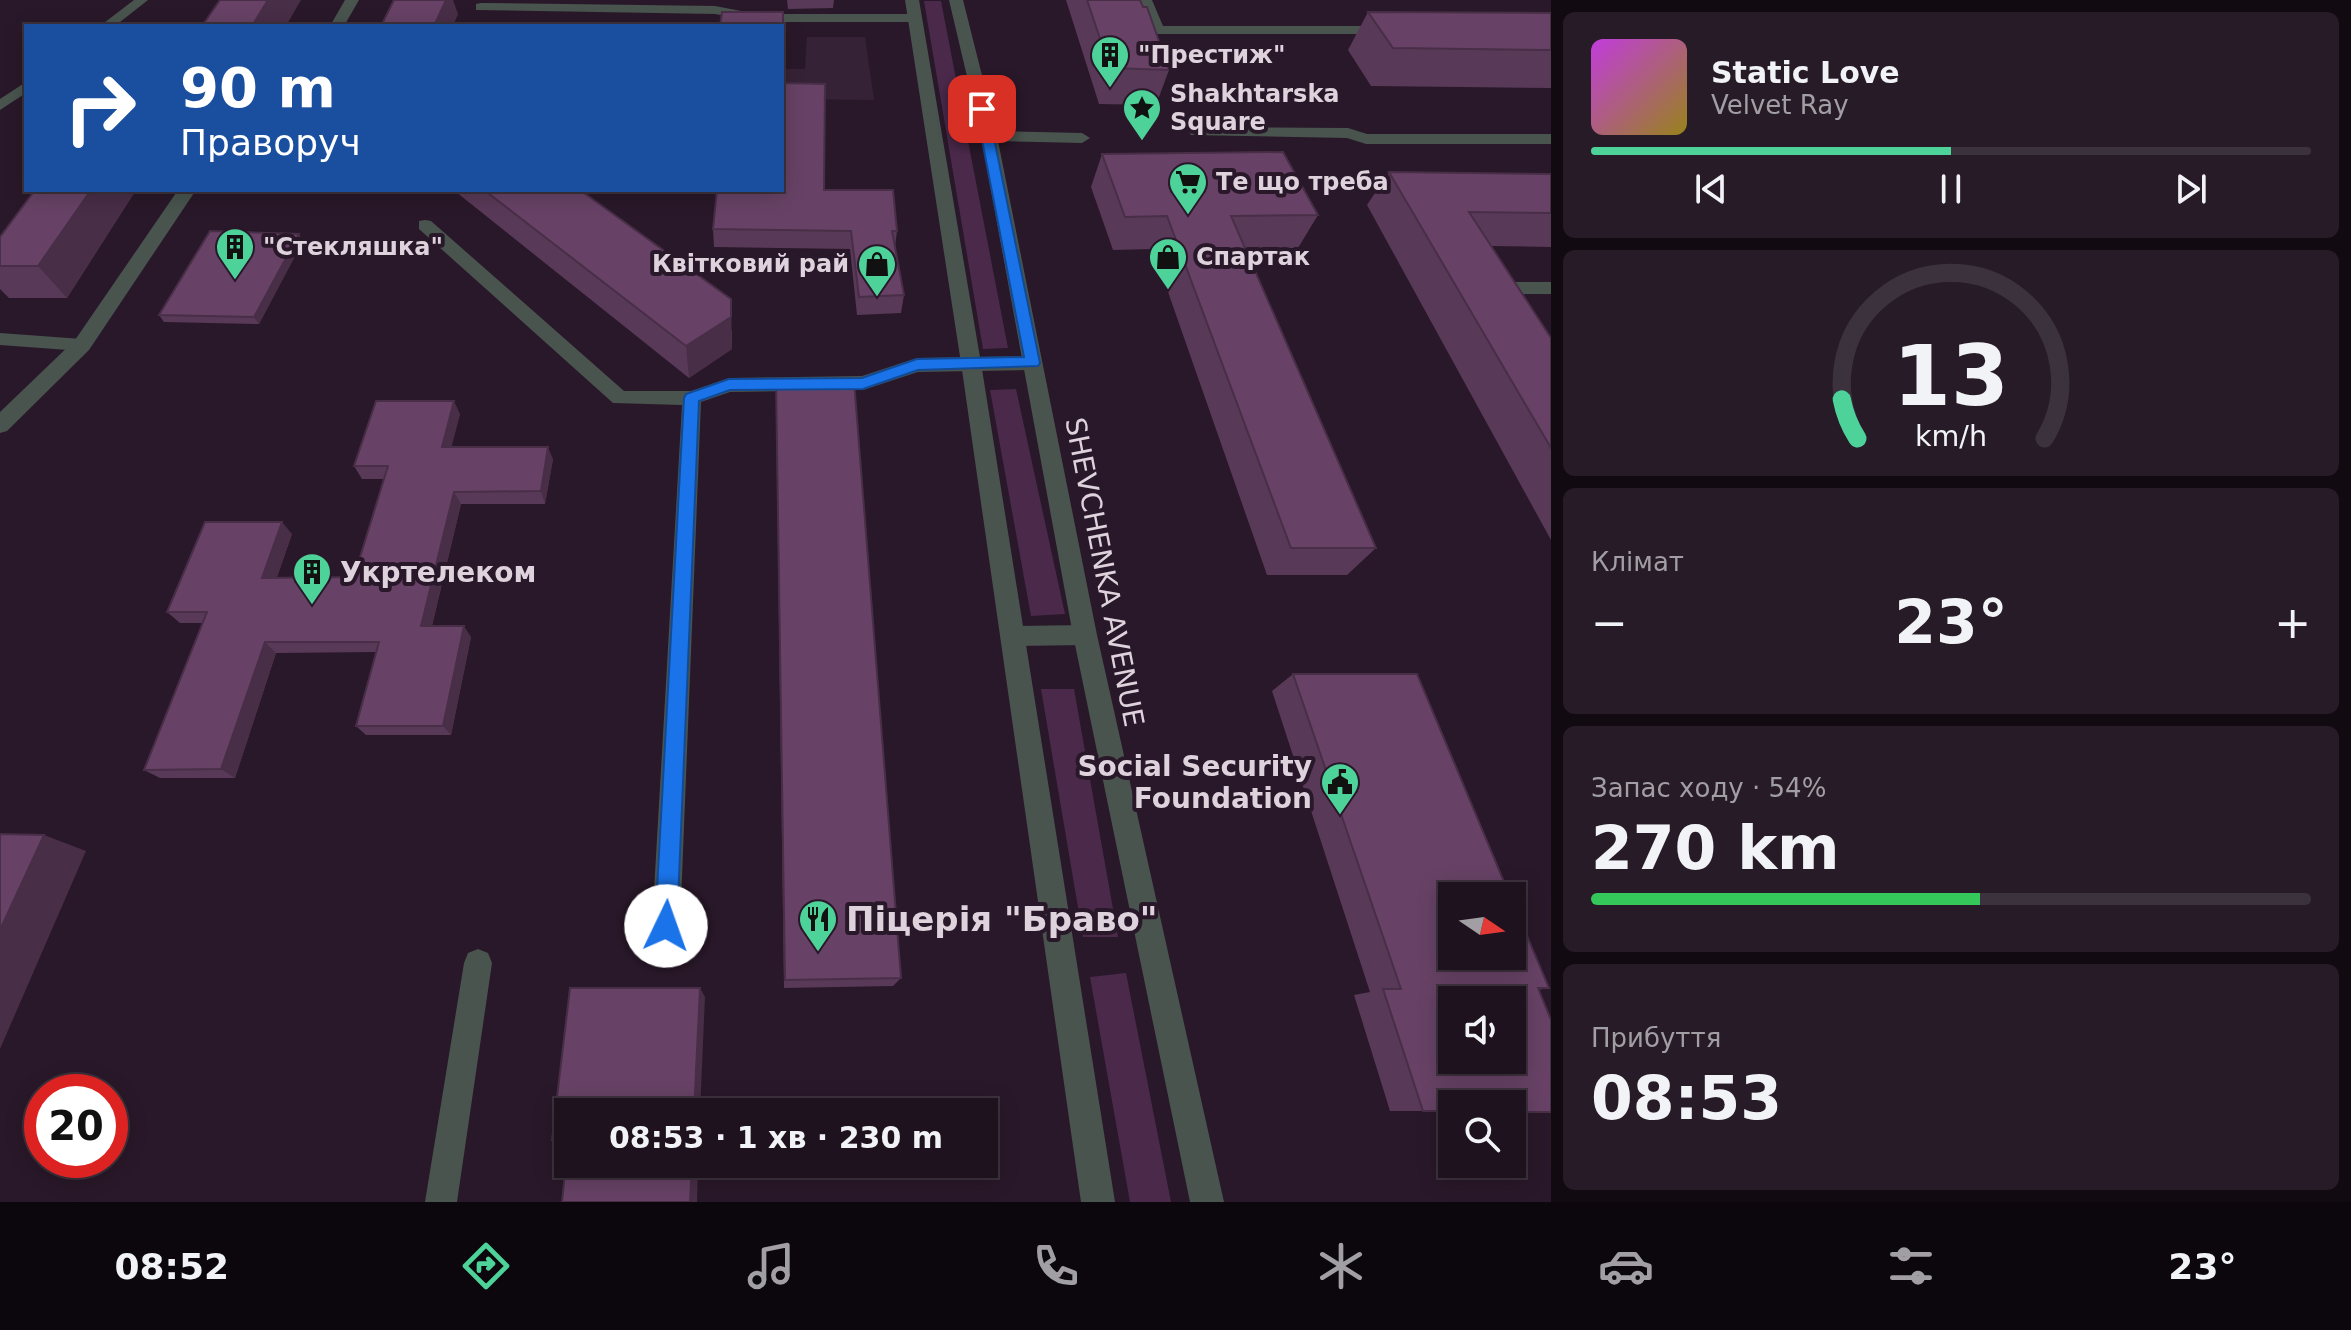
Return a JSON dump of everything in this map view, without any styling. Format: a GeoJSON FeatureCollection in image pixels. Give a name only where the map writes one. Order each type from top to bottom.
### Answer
{"type":"FeatureCollection","features":[{"type":"Feature","properties":{"kind":"street"},"geometry":{"type":"LineString","coordinates":[[338,24],[352,0]]}},
{"type":"Feature","properties":{"kind":"street","name":"SHEVCHENKA AVENUE"},"geometry":{"type":"LineString","coordinates":[[956,0],[989,136],[1085,635],[1207,1202]]}},
{"type":"Feature","properties":{"kind":"street"},"geometry":{"type":"LineString","coordinates":[[913,9],[971,363],[1098,1202]]}},
{"type":"Feature","properties":{"kind":"street"},"geometry":{"type":"LineString","coordinates":[[989,136],[1082,138]]}},
{"type":"Feature","properties":{"kind":"street"},"geometry":{"type":"LineString","coordinates":[[1200,138],[1353,146],[1366,139],[1551,139]]}},
{"type":"Feature","properties":{"kind":"street"},"geometry":{"type":"LineString","coordinates":[[0,425],[82,345],[186,192]]}},
{"type":"Feature","properties":{"kind":"lane"},"geometry":{"type":"LineString","coordinates":[[110,24],[142,0]]}},
{"type":"Feature","properties":{"kind":"lane"},"geometry":{"type":"LineString","coordinates":[[1146,0],[1158,30],[1410,30]]}},
{"type":"Feature","properties":{"kind":"lane"},"geometry":{"type":"LineString","coordinates":[[481,8],[715,10],[757,18],[913,9]]}},
{"type":"Feature","properties":{"kind":"lane"},"geometry":{"type":"LineString","coordinates":[[0,106],[24,88]]}},
{"type":"Feature","properties":{"kind":"lane"},"geometry":{"type":"LineString","coordinates":[[425,225],[620,398],[692,398],[729,385],[863,383],[917,365],[1032,363]]}},
{"type":"Feature","properties":{"kind":"lane"},"geometry":{"type":"LineString","coordinates":[[1513,311],[1498,288],[1551,288]]}},
{"type":"Feature","properties":{"kind":"lane"},"geometry":{"type":"LineString","coordinates":[[0,339],[82,345]]}},
{"type":"Feature","properties":{"kind":"lane"},"geometry":{"type":"LineString","coordinates":[[666,926],[692,398]]}},
{"type":"Feature","properties":{"kind":"lane"},"geometry":{"type":"LineString","coordinates":[[1012,636],[1085,635]]}},
{"type":"Feature","properties":{"kind":"lane"},"geometry":{"type":"LineString","coordinates":[[441,1202],[478,963]]}},
{"type":"Feature","properties":{"kind":"shaded area"},"geometry":{"type":"Polygon","coordinates":[[[924,1],[941,1],[1008,348],[983,349],[924,1]]]}},
{"type":"Feature","properties":{"kind":"shaded area"},"geometry":{"type":"Polygon","coordinates":[[[807,37],[865,37],[874,100],[784,99],[784,69],[805,69],[807,37]]]}},
{"type":"Feature","properties":{"kind":"shaded area"},"geometry":{"type":"Polygon","coordinates":[[[1016,389],[1065,614],[1031,616],[990,390],[1016,389]]]}},
{"type":"Feature","properties":{"kind":"shaded area"},"geometry":{"type":"Polygon","coordinates":[[[1041,689],[1074,689],[1118,937],[1083,937],[1041,689]]]}},
{"type":"Feature","properties":{"kind":"shaded area"},"geometry":{"type":"Polygon","coordinates":[[[1126,973],[1171,1202],[1130,1202],[1090,977],[1126,973]]]}},
{"type":"Feature","properties":{"kind":"building"},"geometry":{"type":"Polygon","coordinates":[[[220,0],[268,0],[253,24],[203,24],[220,0]]]}},
{"type":"Feature","properties":{"kind":"building"},"geometry":{"type":"Polygon","coordinates":[[[394,0],[446,0],[435,24],[382,24],[394,0]]]}},
{"type":"Feature","properties":{"kind":"building"},"geometry":{"type":"Polygon","coordinates":[[[1087,0],[1140,0],[1143,7],[1147,7],[1169,70],[1110,68],[1087,0]]]}},
{"type":"Feature","properties":{"kind":"building"},"geometry":{"type":"Polygon","coordinates":[[[722,12],[783,12],[783,24],[720,24],[722,12]]]}},
{"type":"Feature","properties":{"kind":"building"},"geometry":{"type":"Polygon","coordinates":[[[1368,12],[1551,13],[1551,50],[1393,48],[1368,12]]]}},
{"type":"Feature","properties":{"kind":"building"},"geometry":{"type":"Polygon","coordinates":[[[784,83],[825,84],[824,190],[893,190],[897,231],[892,231],[904,295],[859,297],[851,231],[713,229],[717,192],[784,192],[784,83]]]}},
{"type":"Feature","properties":{"kind":"building"},"geometry":{"type":"Polygon","coordinates":[[[1283,152],[1318,215],[1231,216],[1376,548],[1291,548],[1167,216],[1125,217],[1102,154],[1283,152]]]}},
{"type":"Feature","properties":{"kind":"building"},"geometry":{"type":"Polygon","coordinates":[[[1389,172],[1551,174],[1551,213],[1469,212],[1551,338],[1551,448],[1389,172]]]}},
{"type":"Feature","properties":{"kind":"building"},"geometry":{"type":"Polygon","coordinates":[[[34,192],[90,192],[38,266],[0,266],[0,237],[34,192]]]}},
{"type":"Feature","properties":{"kind":"building"},"geometry":{"type":"Polygon","coordinates":[[[487,192],[583,192],[731,299],[731,317],[686,346],[487,192]]]}},
{"type":"Feature","properties":{"kind":"building","name":"\"Стекляшка\""},"geometry":{"type":"Polygon","coordinates":[[[210,231],[299,234],[254,317],[159,315],[210,231]]]}},
{"type":"Feature","properties":{"kind":"building"},"geometry":{"type":"Polygon","coordinates":[[[776,381],[854,381],[901,978],[785,980],[776,381]]]}},
{"type":"Feature","properties":{"kind":"building","name":"Укртелеком"},"geometry":{"type":"Polygon","coordinates":[[[376,401],[454,401],[442,447],[548,447],[541,491],[454,492],[421,626],[464,626],[443,726],[356,726],[379,642],[265,642],[221,769],[144,770],[207,612],[167,612],[205,522],[282,522],[262,578],[354,577],[388,466],[354,466],[376,401]]]}},
{"type":"Feature","properties":{"kind":"building"},"geometry":{"type":"Polygon","coordinates":[[[1293,674],[1417,674],[1504,882],[1438,882],[1438,970],[1526,970],[1526,933],[1549,988],[1538,988],[1551,1020],[1551,1112],[1526,1112],[1526,1090],[1438,1090],[1438,1111],[1423,1111],[1383,989],[1401,989],[1293,674]]]}},
{"type":"Feature","properties":{"kind":"building"},"geometry":{"type":"Polygon","coordinates":[[[0,834],[44,835],[0,930],[0,834]]]}},
{"type":"Feature","properties":{"kind":"building"},"geometry":{"type":"Polygon","coordinates":[[[570,988],[700,988],[695,1098],[557,1098],[570,988]]]}},
{"type":"Feature","properties":{"kind":"building"},"geometry":{"type":"Polygon","coordinates":[[[565,1178],[691,1178],[690,1202],[562,1202],[565,1178]]]}},
{"type":"Feature","properties":{"kind":"place","name":"\"Престиж\""},"geometry":{"type":"Point","coordinates":[1110,89]}},
{"type":"Feature","properties":{"kind":"place","name":"Shakhtarska Square"},"geometry":{"type":"Point","coordinates":[1142,142]}},
{"type":"Feature","properties":{"kind":"place","name":"Те що треба"},"geometry":{"type":"Point","coordinates":[1188,216]}},
{"type":"Feature","properties":{"kind":"place","name":"\"Стекляшка\""},"geometry":{"type":"Point","coordinates":[235,281]}},
{"type":"Feature","properties":{"kind":"place","name":"Спартак"},"geometry":{"type":"Point","coordinates":[1168,291]}},
{"type":"Feature","properties":{"kind":"place","name":"Квітковий рай"},"geometry":{"type":"Point","coordinates":[877,298]}},
{"type":"Feature","properties":{"kind":"place","name":"Укртелеком"},"geometry":{"type":"Point","coordinates":[312,606]}},
{"type":"Feature","properties":{"kind":"place","name":"Social Security Foundation"},"geometry":{"type":"Point","coordinates":[1340,816]}},
{"type":"Feature","properties":{"kind":"place","name":"Піцерія \"Браво\""},"geometry":{"type":"Point","coordinates":[818,953]}},
{"type":"Feature","properties":{"kind":"route"},"geometry":{"type":"LineString","coordinates":[[666,926],[692,398],[729,385],[863,383],[917,365],[1032,363],[982,109]]}}]}
